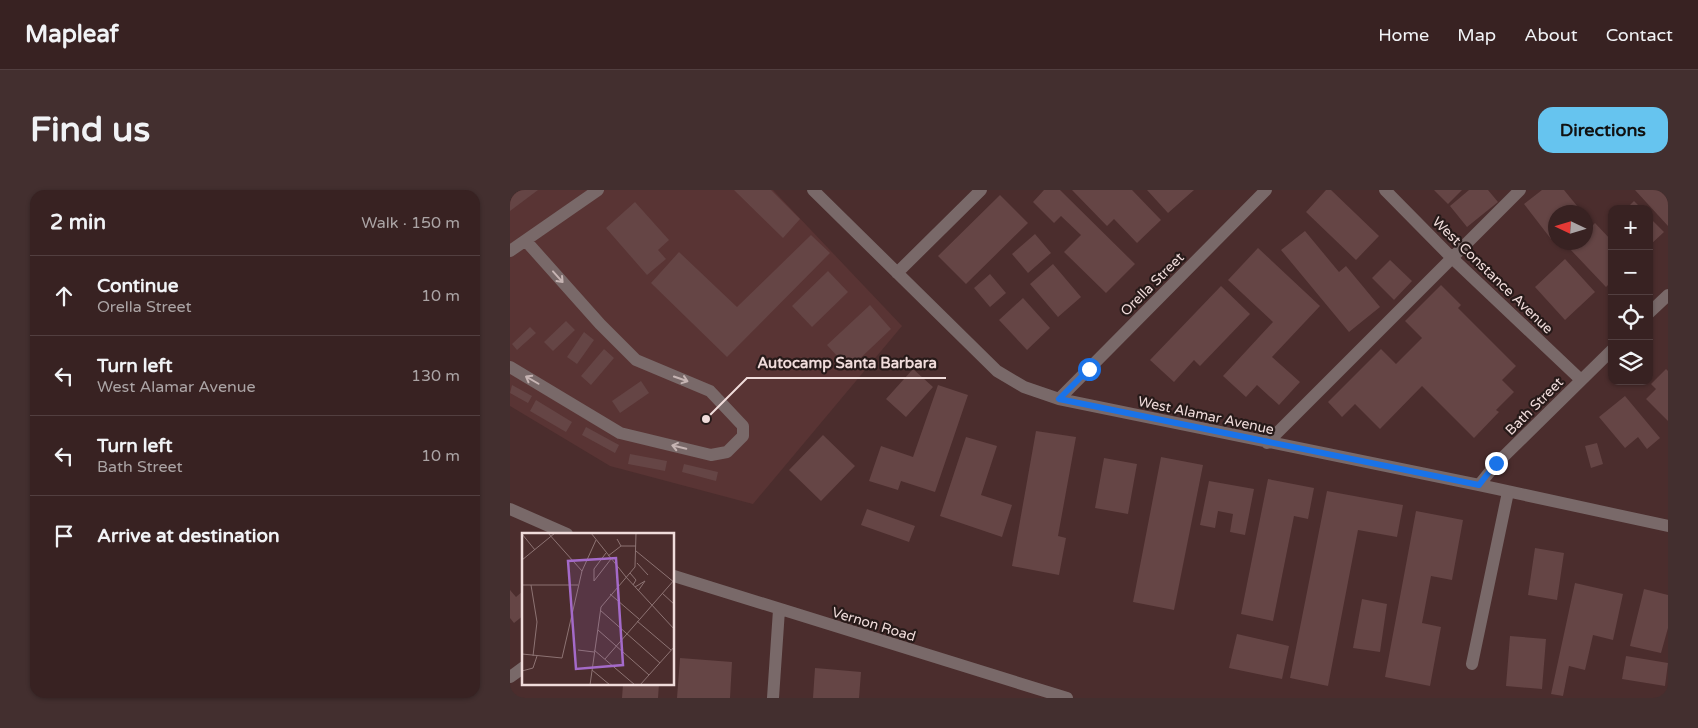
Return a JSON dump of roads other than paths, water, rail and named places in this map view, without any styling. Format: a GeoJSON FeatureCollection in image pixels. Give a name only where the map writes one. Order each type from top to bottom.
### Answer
{"type":"FeatureCollection","features":[{"type":"Feature","properties":{"kind":"street"},"geometry":{"type":"LineString","coordinates":[[510,251],[598,190]]}},
{"type":"Feature","properties":{"kind":"street","name":"West Alamar Avenue"},"geometry":{"type":"LineString","coordinates":[[813,190],[997,372],[1024,387],[1059,399],[1479,485],[1668,526]]}},
{"type":"Feature","properties":{"kind":"street"},"geometry":{"type":"LineString","coordinates":[[896,273],[981,190]]}},
{"type":"Feature","properties":{"kind":"street","name":"Orella Street"},"geometry":{"type":"LineString","coordinates":[[1059,399],[1266,190]]}},
{"type":"Feature","properties":{"kind":"street","name":"West Constance Avenue"},"geometry":{"type":"LineString","coordinates":[[1385,190],[1451,257],[1581,380]]}},
{"type":"Feature","properties":{"kind":"street"},"geometry":{"type":"LineString","coordinates":[[1267,443],[1520,190]]}},
{"type":"Feature","properties":{"kind":"street"},"geometry":{"type":"LineString","coordinates":[[510,367],[620,433],[712,454],[727,452],[743,436],[743,426],[710,390],[636,360],[600,324],[526,241]]}},
{"type":"Feature","properties":{"kind":"street"},"geometry":{"type":"LineString","coordinates":[[1653,309],[1668,294]]}},
{"type":"Feature","properties":{"kind":"street","name":"Bath Street"},"geometry":{"type":"LineString","coordinates":[[1479,485],[1496,463],[1608,354]]}},
{"type":"Feature","properties":{"kind":"street"},"geometry":{"type":"LineString","coordinates":[[1472,664],[1508,492]]}},
{"type":"Feature","properties":{"kind":"street"},"geometry":{"type":"LineString","coordinates":[[510,509],[565,533]]}},
{"type":"Feature","properties":{"kind":"street","name":"Vernon Road"},"geometry":{"type":"LineString","coordinates":[[675,576],[1067,698]]}},
{"type":"Feature","properties":{"kind":"street"},"geometry":{"type":"LineString","coordinates":[[773,698],[780,610]]}},
{"type":"Feature","properties":{"kind":"street"},"geometry":{"type":"LineString","coordinates":[[510,677],[522,668]]}},
{"type":"Feature","properties":{"kind":"place","name":"Autocamp Santa Barbara"},"geometry":{"type":"Point","coordinates":[706,419]}}]}
